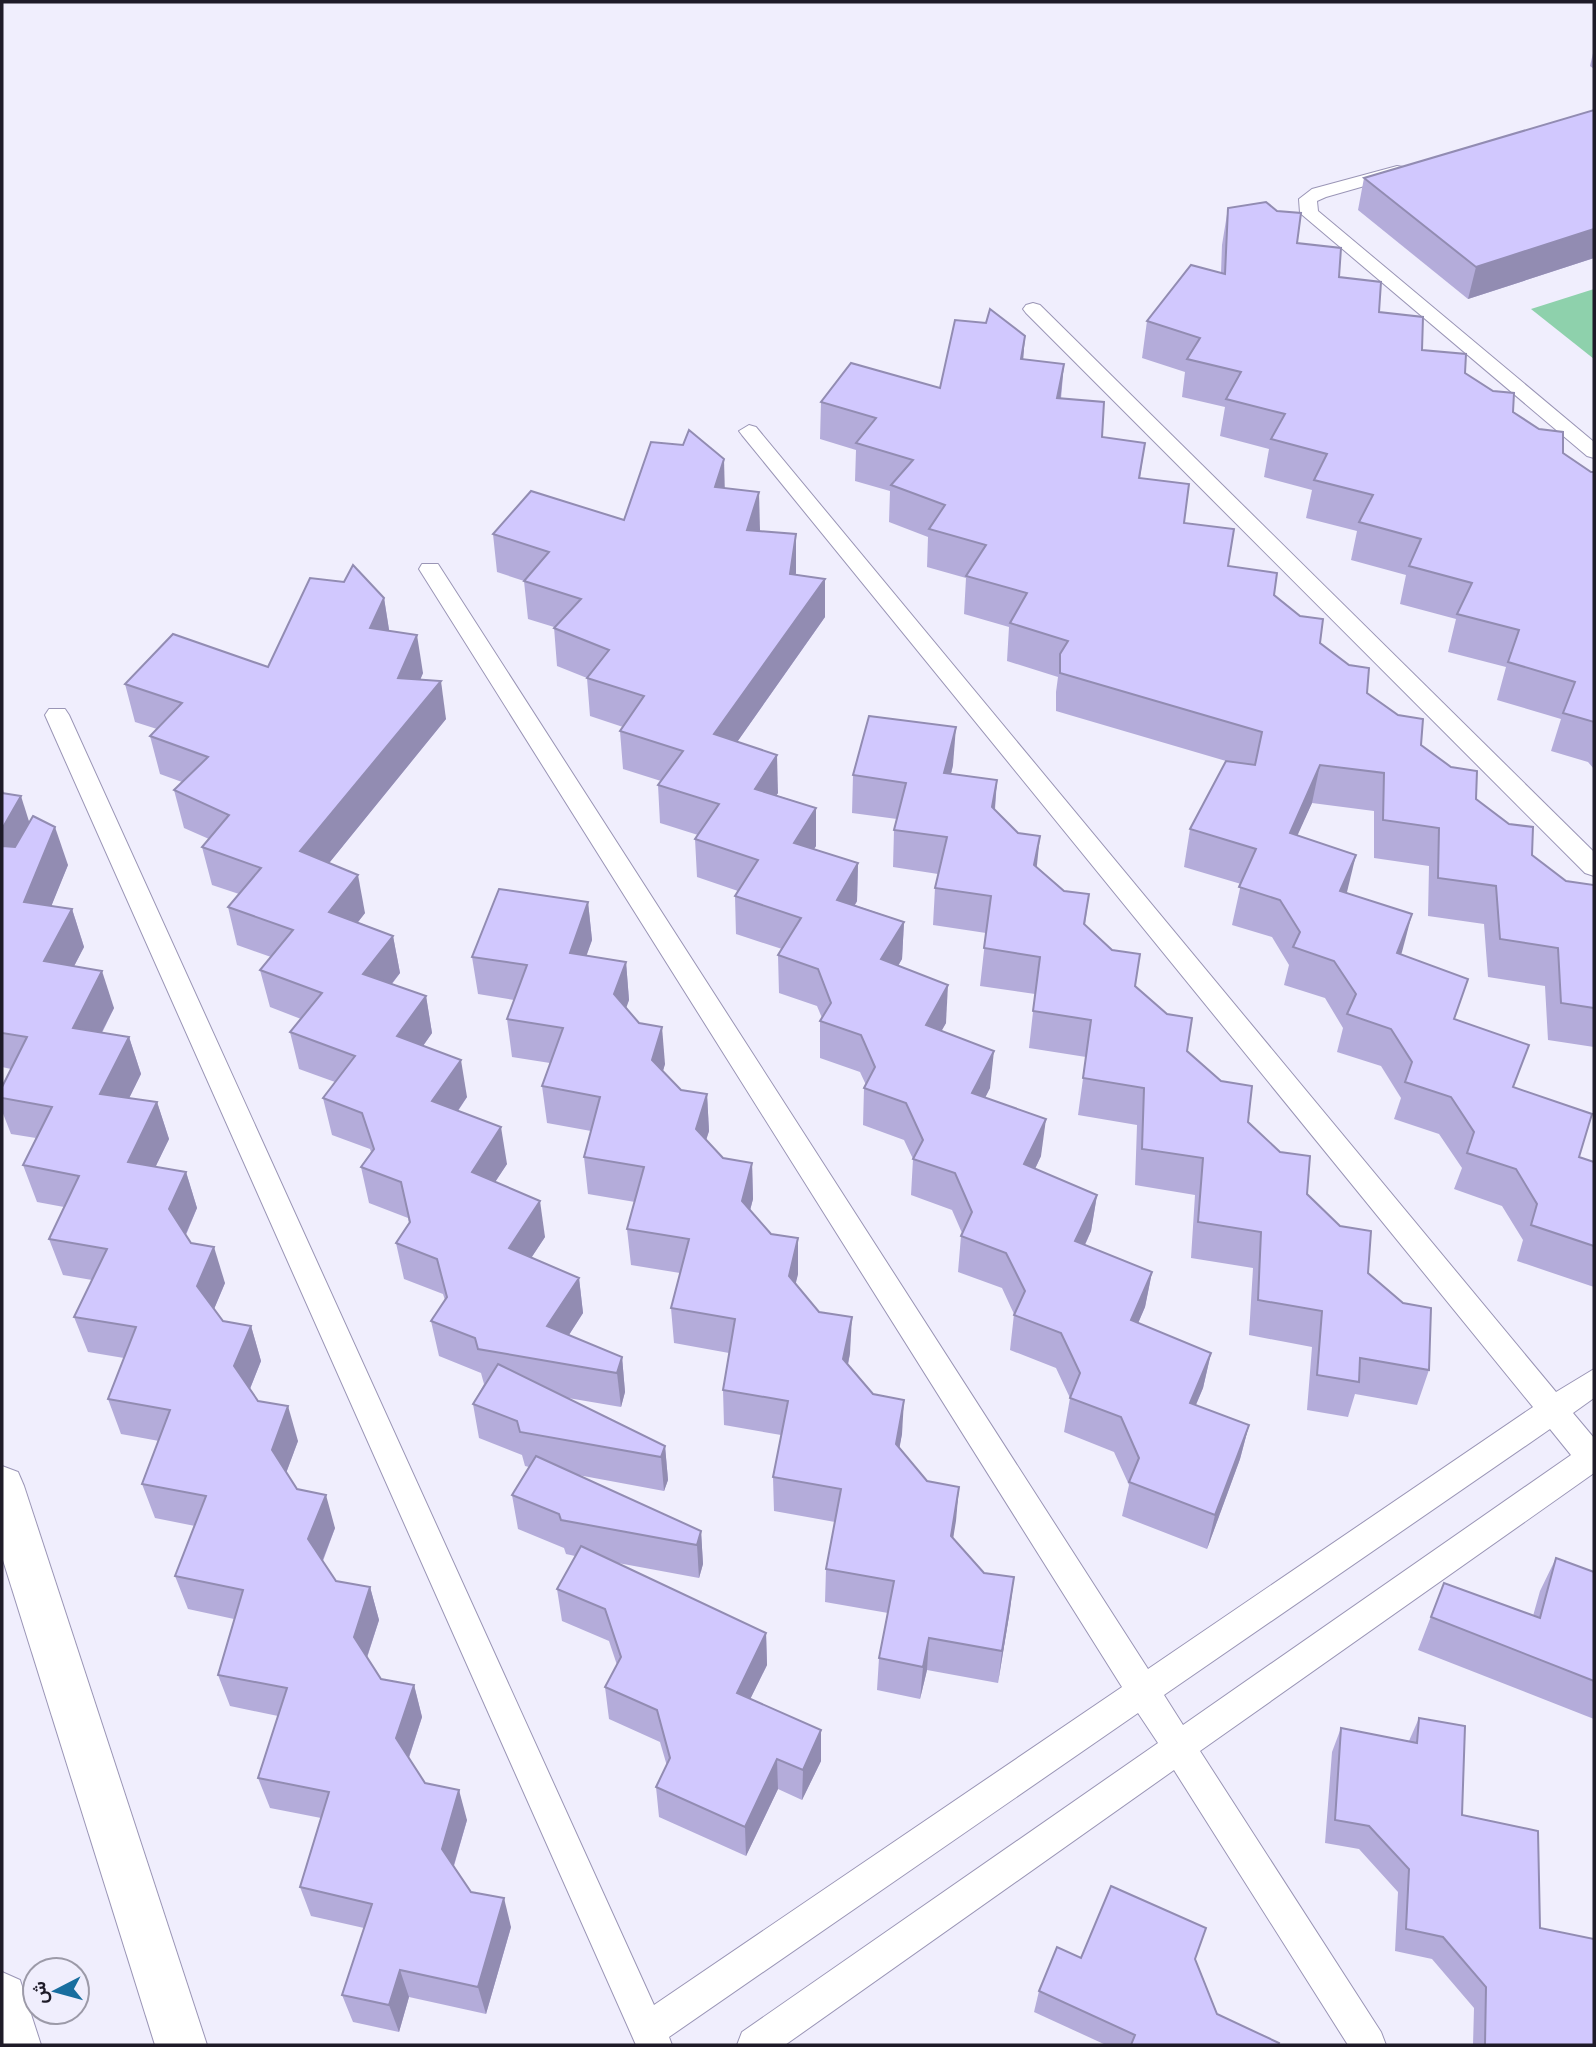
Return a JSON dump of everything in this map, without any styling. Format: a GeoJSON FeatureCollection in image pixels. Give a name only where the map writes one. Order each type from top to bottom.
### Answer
{"type":"FeatureCollection","features":[{"type":"Feature","properties":{"kind":"street"},"geometry":{"type":"LineString","coordinates":[[2,1486],[181,2045]]}},
{"type":"Feature","properties":{"kind":"street"},"geometry":{"type":"LineString","coordinates":[[2,1998],[15,2045]]}},
{"type":"Feature","properties":{"kind":"lane"},"geometry":{"type":"LineString","coordinates":[[1412,167],[1319,193],[1308,199],[1309,213],[1594,452]]}},
{"type":"Feature","properties":{"kind":"lane"},"geometry":{"type":"LineString","coordinates":[[1033,309],[1594,867]]}},
{"type":"Feature","properties":{"kind":"lane"},"geometry":{"type":"LineString","coordinates":[[749,431],[1593,1458],[755,2045]]}},
{"type":"Feature","properties":{"kind":"lane"},"geometry":{"type":"LineString","coordinates":[[430,569],[1368,2045]]}},
{"type":"Feature","properties":{"kind":"lane"},"geometry":{"type":"LineString","coordinates":[[57,715],[651,2038],[1143,1691],[1594,1382]]}},
{"type":"Feature","properties":{"kind":"green space"},"geometry":{"type":"Polygon","coordinates":[[[1594,289],[1594,359],[1531,309],[1594,289]]]}},
{"type":"Feature","properties":{"kind":"building"},"geometry":{"type":"Polygon","coordinates":[[[1594,110],[1594,229],[1476,267],[1364,178],[1594,110]]]}},
{"type":"Feature","properties":{"kind":"building"},"geometry":{"type":"Polygon","coordinates":[[[1266,202],[1277,211],[1301,213],[1297,243],[1341,248],[1339,277],[1381,282],[1379,312],[1423,317],[1422,350],[1466,354],[1465,373],[1493,391],[1514,393],[1513,412],[1539,429],[1563,432],[1563,453],[1594,472],[1594,722],[1563,713],[1575,682],[1508,662],[1519,630],[1457,614],[1472,583],[1409,566],[1421,539],[1359,522],[1373,495],[1314,480],[1327,454],[1271,439],[1285,414],[1226,399],[1241,372],[1187,359],[1200,338],[1147,321],[1191,265],[1225,274],[1228,208],[1266,202]]]}},
{"type":"Feature","properties":{"kind":"building"},"geometry":{"type":"Polygon","coordinates":[[[990,309],[1025,336],[1021,359],[1064,364],[1057,398],[1104,402],[1102,437],[1145,443],[1139,478],[1189,484],[1184,523],[1234,529],[1228,566],[1277,573],[1274,595],[1300,616],[1323,619],[1320,643],[1349,665],[1369,668],[1367,693],[1398,715],[1423,719],[1421,745],[1451,767],[1477,771],[1476,799],[1509,824],[1533,827],[1532,855],[1566,881],[1594,885],[1594,1008],[1561,1003],[1558,948],[1500,939],[1496,886],[1438,878],[1439,828],[1383,820],[1384,773],[1320,765],[1290,833],[1356,855],[1340,891],[1412,914],[1397,953],[1468,979],[1454,1019],[1529,1045],[1513,1087],[1592,1114],[1579,1157],[1594,1162],[1594,1246],[1531,1225],[1537,1204],[1516,1169],[1467,1153],[1474,1132],[1451,1097],[1405,1082],[1412,1062],[1391,1029],[1347,1014],[1356,994],[1334,961],[1293,947],[1300,932],[1280,900],[1239,887],[1256,849],[1190,829],[1226,761],[1255,765],[1262,732],[1060,673],[1060,654],[1068,641],[1010,623],[1027,593],[966,576],[986,545],[929,529],[945,505],[891,485],[913,460],[856,443],[876,418],[821,402],[851,363],[940,388],[955,320],[986,323],[990,309]]]}},
{"type":"Feature","properties":{"kind":"building"},"geometry":{"type":"Polygon","coordinates":[[[689,430],[724,459],[715,487],[759,492],[747,530],[796,534],[790,574],[825,579],[714,734],[777,755],[755,789],[816,808],[794,843],[858,863],[837,900],[904,922],[881,959],[948,985],[926,1025],[994,1051],[972,1093],[1046,1119],[1024,1164],[1097,1195],[1075,1241],[1152,1272],[1131,1320],[1211,1353],[1190,1403],[1249,1425],[1215,1515],[1129,1482],[1139,1458],[1121,1417],[1070,1398],[1080,1373],[1061,1333],[1014,1315],[1025,1291],[1006,1253],[961,1236],[972,1212],[955,1173],[913,1159],[923,1140],[906,1103],[864,1088],[875,1067],[861,1035],[820,1021],[831,1003],[818,969],[778,955],[801,918],[735,896],[758,860],[695,839],[719,804],[658,785],[683,751],[620,731],[644,696],[587,678],[609,650],[554,628],[581,599],[524,581],[549,552],[493,534],[531,491],[624,520],[651,442],[683,445],[689,430]]]}},
{"type":"Feature","properties":{"kind":"building"},"geometry":{"type":"Polygon","coordinates":[[[353,565],[384,598],[370,628],[417,635],[398,678],[441,681],[300,851],[358,875],[329,912],[393,936],[363,974],[426,996],[397,1036],[461,1060],[432,1101],[501,1127],[472,1172],[540,1201],[509,1248],[579,1278],[547,1326],[622,1357],[617,1373],[478,1349],[475,1338],[431,1321],[447,1297],[437,1259],[396,1243],[410,1222],[401,1182],[361,1167],[374,1149],[362,1113],[323,1098],[355,1056],[290,1032],[322,993],[260,970],[293,930],[228,907],[261,868],[202,847],[229,815],[174,790],[208,757],[150,736],[182,703],[125,684],[173,634],[268,667],[310,578],[344,582],[353,565]]]}},
{"type":"Feature","properties":{"kind":"building"},"geometry":{"type":"Polygon","coordinates":[[[869,716],[956,727],[944,773],[997,780],[992,807],[1018,833],[1040,836],[1034,865],[1064,891],[1089,894],[1084,924],[1112,950],[1140,954],[1135,986],[1167,1014],[1192,1018],[1187,1051],[1221,1081],[1252,1086],[1248,1122],[1280,1152],[1310,1156],[1307,1194],[1340,1226],[1371,1231],[1368,1273],[1403,1303],[1431,1308],[1429,1370],[1360,1358],[1359,1382],[1317,1375],[1322,1311],[1258,1300],[1261,1232],[1198,1222],[1203,1158],[1142,1149],[1144,1088],[1083,1078],[1091,1020],[1033,1011],[1040,957],[984,948],[991,896],[935,888],[947,837],[894,830],[906,783],[853,775],[869,716]]]}},
{"type":"Feature","properties":{"kind":"building"},"geometry":{"type":"Polygon","coordinates":[[[2,793],[21,796],[2,829],[2,793]]]}},
{"type":"Feature","properties":{"kind":"building"},"geometry":{"type":"Polygon","coordinates":[[[33,816],[55,827],[24,902],[72,909],[44,961],[102,971],[73,1028],[129,1037],[100,1094],[157,1102],[128,1162],[186,1172],[169,1209],[191,1243],[214,1247],[197,1286],[223,1321],[251,1326],[234,1366],[258,1401],[288,1406],[272,1450],[297,1489],[326,1495],[308,1539],[336,1581],[370,1587],[354,1637],[381,1679],[414,1685],[396,1738],[425,1783],[459,1790],[442,1849],[471,1892],[504,1898],[478,1987],[400,1970],[389,2005],[342,1995],[372,1904],[300,1887],[329,1792],[258,1778],[287,1688],[218,1675],[243,1590],[175,1576],[206,1496],[142,1484],[170,1410],[108,1399],[136,1327],[74,1317],[107,1249],[49,1239],[79,1176],[23,1165],[52,1107],[2,1098],[2,1087],[27,1037],[2,1033],[2,846],[15,847],[33,816]]]}},
{"type":"Feature","properties":{"kind":"building"},"geometry":{"type":"Polygon","coordinates":[[[499,889],[588,902],[570,953],[626,962],[614,994],[639,1023],[662,1027],[652,1060],[681,1090],[707,1094],[696,1129],[723,1158],[752,1163],[742,1201],[771,1234],[798,1238],[789,1276],[819,1312],[852,1317],[843,1359],[873,1394],[904,1400],[896,1444],[927,1481],[959,1487],[951,1536],[984,1573],[1014,1577],[1002,1651],[929,1638],[923,1667],[879,1658],[894,1581],[826,1569],[841,1489],[773,1477],[788,1401],[723,1390],[735,1319],[671,1308],[689,1239],[627,1229],[644,1167],[584,1157],[600,1097],[542,1086],[563,1028],[507,1019],[527,965],[472,957],[499,889]]]}},
{"type":"Feature","properties":{"kind":"building"},"geometry":{"type":"Polygon","coordinates":[[[498,1364],[665,1446],[661,1457],[520,1432],[517,1421],[473,1404],[498,1364]]]}},
{"type":"Feature","properties":{"kind":"building"},"geometry":{"type":"Polygon","coordinates":[[[536,1456],[701,1531],[697,1545],[561,1520],[559,1514],[512,1495],[536,1456]]]}},
{"type":"Feature","properties":{"kind":"building"},"geometry":{"type":"Polygon","coordinates":[[[581,1546],[766,1633],[737,1693],[821,1730],[803,1770],[777,1759],[745,1827],[656,1787],[670,1758],[657,1710],[605,1687],[621,1657],[605,1609],[557,1589],[581,1546]]]}},
{"type":"Feature","properties":{"kind":"building"},"geometry":{"type":"Polygon","coordinates":[[[1556,1558],[1594,1572],[1594,1681],[1431,1617],[1444,1583],[1540,1618],[1556,1558]]]}},
{"type":"Feature","properties":{"kind":"building"},"geometry":{"type":"Polygon","coordinates":[[[1419,1718],[1465,1726],[1462,1815],[1538,1831],[1540,1928],[1594,1939],[1594,2045],[1485,2045],[1486,1987],[1443,1937],[1406,1929],[1409,1869],[1369,1826],[1335,1820],[1341,1728],[1417,1743],[1419,1718]]]}},
{"type":"Feature","properties":{"kind":"building"},"geometry":{"type":"Polygon","coordinates":[[[1111,1886],[1206,1928],[1195,1959],[1217,2014],[1279,2043],[1278,2045],[1131,2045],[1135,2035],[1039,1991],[1057,1947],[1081,1958],[1111,1886]]]}}]}
